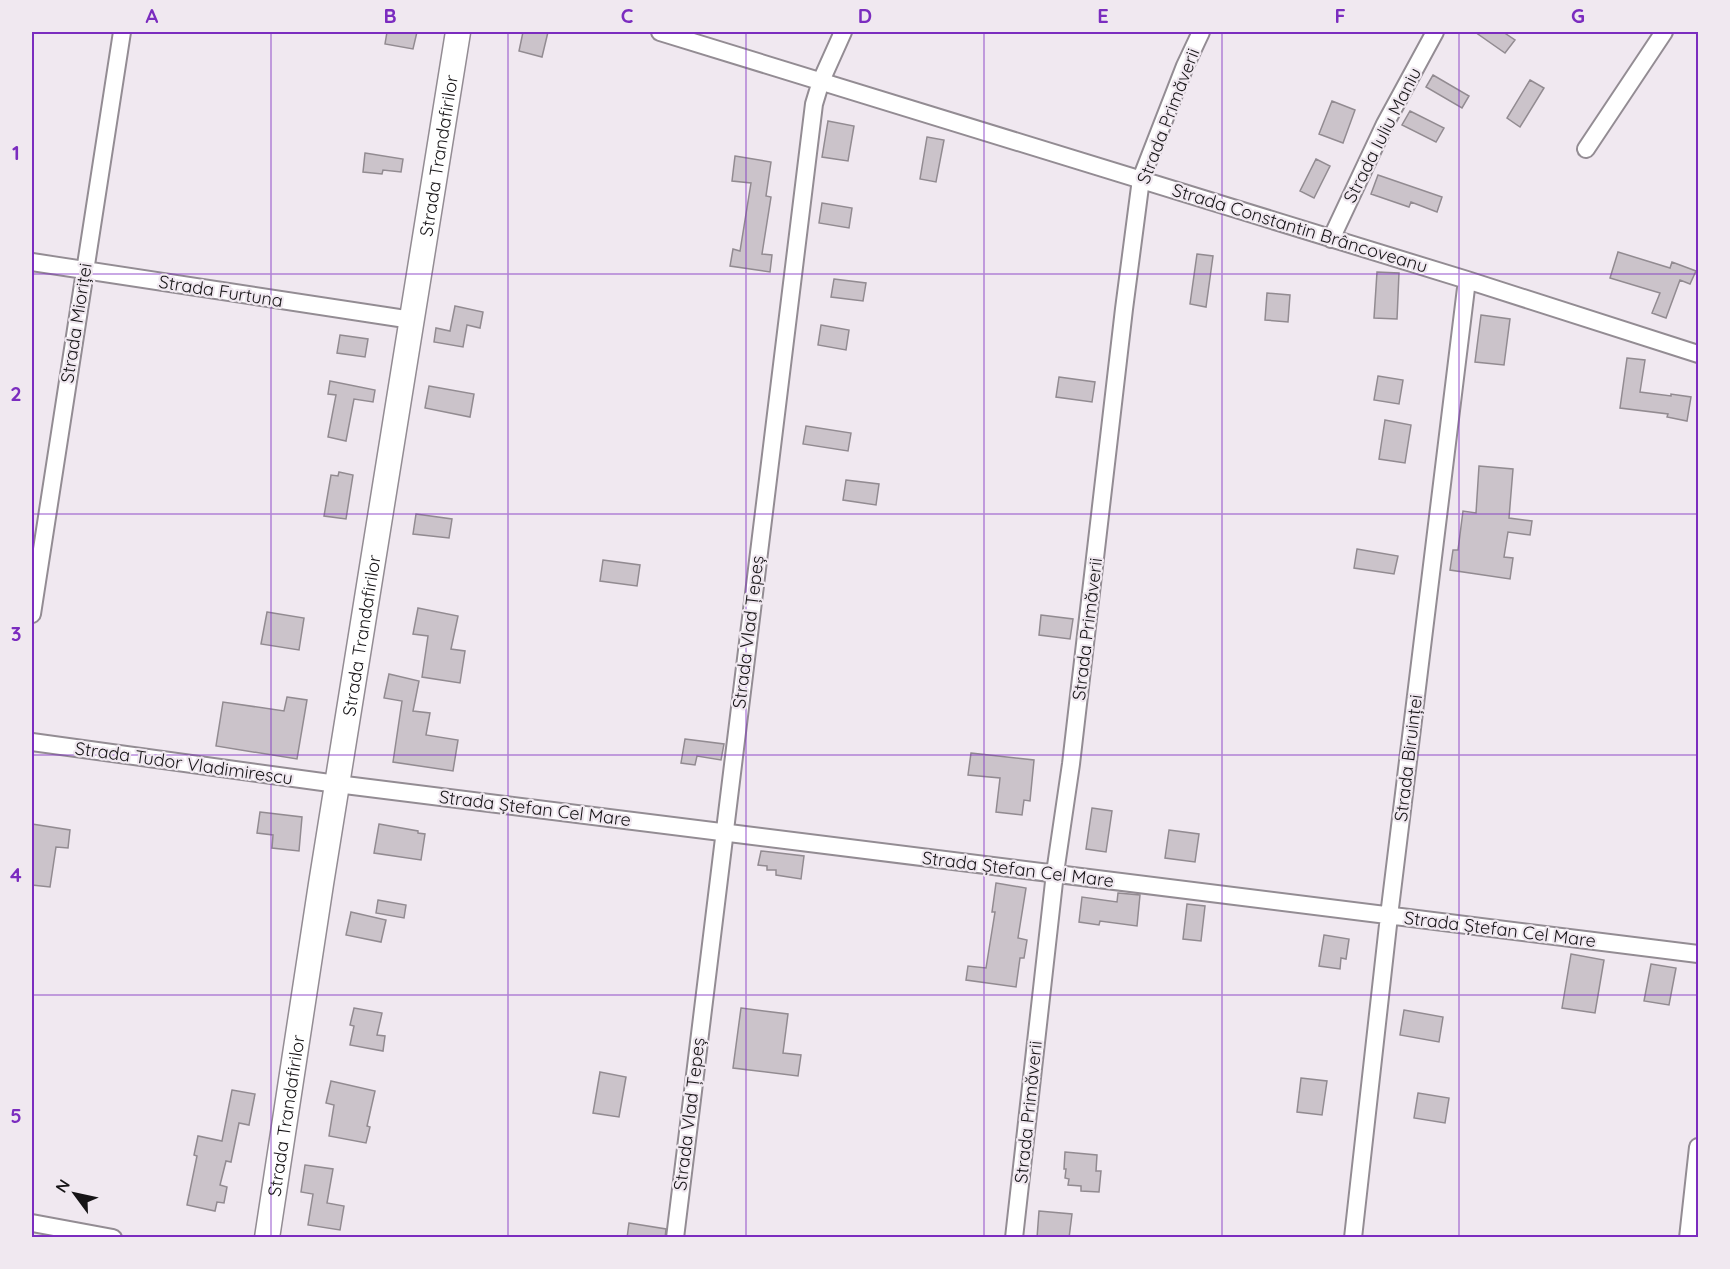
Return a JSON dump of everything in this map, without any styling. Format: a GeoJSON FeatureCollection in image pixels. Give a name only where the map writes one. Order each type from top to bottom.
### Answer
{"type":"FeatureCollection","features":[{"type":"Feature","properties":{"kind":"main road","name":"Strada Trandafirilor"},"geometry":{"type":"LineString","coordinates":[[267,1238],[336,784],[458,32]]}},
{"type":"Feature","properties":{"kind":"street","name":"Strada Mioriței"},"geometry":{"type":"LineString","coordinates":[[32,614],[122,32]]}},
{"type":"Feature","properties":{"kind":"street","name":"Strada Constantin Brâncoveanu"},"geometry":{"type":"LineString","coordinates":[[660,32],[1467,280],[1698,354]]}},
{"type":"Feature","properties":{"kind":"street","name":"Strada Vlad Țepeș"},"geometry":{"type":"LineString","coordinates":[[675,1238],[814,104],[821,81],[843,32]]}},
{"type":"Feature","properties":{"kind":"street","name":"Strada Primăverii"},"geometry":{"type":"LineString","coordinates":[[1014,1238],[1055,873],[1071,764],[1141,179],[1185,66],[1201,32]]}},
{"type":"Feature","properties":{"kind":"street","name":"Strada Iuliu Maniu"},"geometry":{"type":"LineString","coordinates":[[1331,239],[1385,124],[1435,32]]}},
{"type":"Feature","properties":{"kind":"street"},"geometry":{"type":"LineString","coordinates":[[1586,149],[1664,32]]}},
{"type":"Feature","properties":{"kind":"street","name":"Strada Furtuna"},"geometry":{"type":"LineString","coordinates":[[32,262],[411,320]]}},
{"type":"Feature","properties":{"kind":"street","name":"Strada Biruinței"},"geometry":{"type":"LineString","coordinates":[[1353,1238],[1389,916],[1467,280]]}},
{"type":"Feature","properties":{"kind":"street","name":"Strada Tudor Vladimirescu"},"geometry":{"type":"LineString","coordinates":[[32,742],[336,784]]}},
{"type":"Feature","properties":{"kind":"street","name":"Strada Ștefan Cel Mare"},"geometry":{"type":"LineString","coordinates":[[336,784],[1698,954]]}},
{"type":"Feature","properties":{"kind":"street"},"geometry":{"type":"LineString","coordinates":[[1688,1238],[1698,1147]]}},
{"type":"Feature","properties":{"kind":"street"},"geometry":{"type":"LineString","coordinates":[[32,1223],[113,1238]]}},
{"type":"Feature","properties":{"kind":"building"},"geometry":{"type":"Polygon","coordinates":[[[387,32],[417,32],[413,49],[385,44],[387,32]]]}},
{"type":"Feature","properties":{"kind":"building"},"geometry":{"type":"Polygon","coordinates":[[[523,32],[548,32],[542,57],[519,51],[523,32]]]}},
{"type":"Feature","properties":{"kind":"building"},"geometry":{"type":"Polygon","coordinates":[[[1475,32],[1503,32],[1515,40],[1505,53],[1475,32]]]}},
{"type":"Feature","properties":{"kind":"building"},"geometry":{"type":"Polygon","coordinates":[[[1433,75],[1469,96],[1462,108],[1426,87],[1433,75]]]}},
{"type":"Feature","properties":{"kind":"building"},"geometry":{"type":"Polygon","coordinates":[[[1530,80],[1544,88],[1520,127],[1507,118],[1530,80]]]}},
{"type":"Feature","properties":{"kind":"building"},"geometry":{"type":"Polygon","coordinates":[[[1332,101],[1355,110],[1343,143],[1319,134],[1332,101]]]}},
{"type":"Feature","properties":{"kind":"building"},"geometry":{"type":"Polygon","coordinates":[[[1410,111],[1444,128],[1436,142],[1402,125],[1410,111]]]}},
{"type":"Feature","properties":{"kind":"building"},"geometry":{"type":"Polygon","coordinates":[[[828,121],[854,126],[848,161],[822,157],[828,121]]]}},
{"type":"Feature","properties":{"kind":"building"},"geometry":{"type":"Polygon","coordinates":[[[927,137],[944,140],[936,182],[920,179],[927,137]]]}},
{"type":"Feature","properties":{"kind":"building"},"geometry":{"type":"Polygon","coordinates":[[[365,153],[403,159],[401,172],[383,170],[382,174],[363,172],[365,153]]]}},
{"type":"Feature","properties":{"kind":"building"},"geometry":{"type":"Polygon","coordinates":[[[735,156],[771,162],[766,196],[771,197],[762,254],[772,255],[770,272],[730,266],[733,249],[740,251],[751,183],[732,181],[735,156]]]}},
{"type":"Feature","properties":{"kind":"building"},"geometry":{"type":"Polygon","coordinates":[[[1316,159],[1330,166],[1314,198],[1300,191],[1316,159]]]}},
{"type":"Feature","properties":{"kind":"building"},"geometry":{"type":"Polygon","coordinates":[[[1378,175],[1442,197],[1437,212],[1411,202],[1409,207],[1371,194],[1378,175]]]}},
{"type":"Feature","properties":{"kind":"building"},"geometry":{"type":"Polygon","coordinates":[[[822,203],[852,208],[849,228],[819,223],[822,203]]]}},
{"type":"Feature","properties":{"kind":"building"},"geometry":{"type":"Polygon","coordinates":[[[1618,252],[1670,268],[1672,262],[1696,271],[1690,284],[1680,280],[1666,318],[1652,313],[1660,293],[1610,278],[1618,252]]]}},
{"type":"Feature","properties":{"kind":"building"},"geometry":{"type":"Polygon","coordinates":[[[1197,254],[1213,256],[1206,307],[1190,304],[1197,254]]]}},
{"type":"Feature","properties":{"kind":"building"},"geometry":{"type":"Polygon","coordinates":[[[1377,272],[1399,273],[1397,319],[1374,318],[1377,272]]]}},
{"type":"Feature","properties":{"kind":"building"},"geometry":{"type":"Polygon","coordinates":[[[834,279],[866,283],[863,301],[831,297],[834,279]]]}},
{"type":"Feature","properties":{"kind":"building"},"geometry":{"type":"Polygon","coordinates":[[[1267,293],[1290,295],[1288,322],[1265,320],[1267,293]]]}},
{"type":"Feature","properties":{"kind":"building"},"geometry":{"type":"Polygon","coordinates":[[[455,306],[483,312],[480,328],[467,325],[463,347],[434,342],[436,328],[450,331],[455,306]]]}},
{"type":"Feature","properties":{"kind":"building"},"geometry":{"type":"Polygon","coordinates":[[[1481,315],[1510,319],[1504,365],[1475,362],[1481,315]]]}},
{"type":"Feature","properties":{"kind":"building"},"geometry":{"type":"Polygon","coordinates":[[[821,325],[849,330],[846,350],[818,345],[821,325]]]}},
{"type":"Feature","properties":{"kind":"building"},"geometry":{"type":"Polygon","coordinates":[[[340,335],[368,339],[365,357],[337,353],[340,335]]]}},
{"type":"Feature","properties":{"kind":"building"},"geometry":{"type":"Polygon","coordinates":[[[1627,358],[1645,360],[1640,392],[1691,397],[1687,421],[1667,417],[1668,414],[1620,408],[1627,358]]]}},
{"type":"Feature","properties":{"kind":"building"},"geometry":{"type":"Polygon","coordinates":[[[1378,376],[1403,380],[1399,404],[1374,400],[1378,376]]]}},
{"type":"Feature","properties":{"kind":"building"},"geometry":{"type":"Polygon","coordinates":[[[1059,377],[1095,382],[1092,402],[1056,397],[1059,377]]]}},
{"type":"Feature","properties":{"kind":"building"},"geometry":{"type":"Polygon","coordinates":[[[330,381],[375,390],[373,402],[354,399],[346,441],[328,437],[336,395],[328,394],[330,381]]]}},
{"type":"Feature","properties":{"kind":"building"},"geometry":{"type":"Polygon","coordinates":[[[429,386],[474,394],[470,417],[425,408],[429,386]]]}},
{"type":"Feature","properties":{"kind":"building"},"geometry":{"type":"Polygon","coordinates":[[[1385,420],[1411,425],[1405,463],[1379,459],[1385,420]]]}},
{"type":"Feature","properties":{"kind":"building"},"geometry":{"type":"Polygon","coordinates":[[[806,426],[851,433],[848,451],[803,444],[806,426]]]}},
{"type":"Feature","properties":{"kind":"building"},"geometry":{"type":"Polygon","coordinates":[[[1479,466],[1513,469],[1509,518],[1532,521],[1530,535],[1508,532],[1504,557],[1513,558],[1510,579],[1450,570],[1453,550],[1458,550],[1463,511],[1476,513],[1479,466]]]}},
{"type":"Feature","properties":{"kind":"building"},"geometry":{"type":"Polygon","coordinates":[[[339,472],[353,475],[346,519],[324,516],[331,475],[338,476],[339,472]]]}},
{"type":"Feature","properties":{"kind":"building"},"geometry":{"type":"Polygon","coordinates":[[[846,480],[879,484],[876,505],[843,500],[846,480]]]}},
{"type":"Feature","properties":{"kind":"building"},"geometry":{"type":"Polygon","coordinates":[[[416,514],[452,519],[449,538],[413,534],[416,514]]]}},
{"type":"Feature","properties":{"kind":"building"},"geometry":{"type":"Polygon","coordinates":[[[1357,549],[1398,556],[1394,574],[1354,568],[1357,549]]]}},
{"type":"Feature","properties":{"kind":"building"},"geometry":{"type":"Polygon","coordinates":[[[603,560],[640,565],[637,586],[600,581],[603,560]]]}},
{"type":"Feature","properties":{"kind":"building"},"geometry":{"type":"Polygon","coordinates":[[[418,608],[458,616],[451,649],[465,651],[460,683],[422,677],[428,636],[413,634],[418,608]]]}},
{"type":"Feature","properties":{"kind":"building"},"geometry":{"type":"Polygon","coordinates":[[[267,612],[304,618],[299,650],[261,644],[267,612]]]}},
{"type":"Feature","properties":{"kind":"building"},"geometry":{"type":"Polygon","coordinates":[[[1041,615],[1073,619],[1070,639],[1039,635],[1041,615]]]}},
{"type":"Feature","properties":{"kind":"building"},"geometry":{"type":"Polygon","coordinates":[[[389,674],[419,681],[413,711],[430,713],[426,735],[458,740],[453,771],[393,762],[402,701],[384,698],[389,674]]]}},
{"type":"Feature","properties":{"kind":"building"},"geometry":{"type":"Polygon","coordinates":[[[287,697],[307,700],[297,759],[216,746],[223,702],[284,711],[287,697]]]}},
{"type":"Feature","properties":{"kind":"building"},"geometry":{"type":"Polygon","coordinates":[[[685,739],[724,744],[721,760],[697,756],[695,765],[681,763],[685,739]]]}},
{"type":"Feature","properties":{"kind":"building"},"geometry":{"type":"Polygon","coordinates":[[[971,753],[1034,760],[1030,801],[1024,800],[1022,815],[996,812],[1000,778],[968,775],[971,753]]]}},
{"type":"Feature","properties":{"kind":"building"},"geometry":{"type":"Polygon","coordinates":[[[1092,808],[1112,811],[1106,852],[1086,849],[1092,808]]]}},
{"type":"Feature","properties":{"kind":"building"},"geometry":{"type":"Polygon","coordinates":[[[260,812],[302,817],[299,851],[272,848],[273,835],[257,833],[260,812]]]}},
{"type":"Feature","properties":{"kind":"building"},"geometry":{"type":"Polygon","coordinates":[[[32,824],[70,830],[68,848],[56,847],[50,887],[32,885],[32,824]]]}},
{"type":"Feature","properties":{"kind":"building"},"geometry":{"type":"Polygon","coordinates":[[[379,824],[425,834],[421,860],[374,853],[379,824]]]}},
{"type":"Feature","properties":{"kind":"building"},"geometry":{"type":"Polygon","coordinates":[[[1169,830],[1199,834],[1195,862],[1165,858],[1169,830]]]}},
{"type":"Feature","properties":{"kind":"building"},"geometry":{"type":"Polygon","coordinates":[[[761,851],[804,856],[801,879],[776,875],[776,870],[767,870],[767,866],[758,865],[761,851]]]}},
{"type":"Feature","properties":{"kind":"building"},"geometry":{"type":"Polygon","coordinates":[[[996,883],[1026,888],[1018,938],[1027,940],[1024,958],[1020,958],[1016,987],[966,980],[968,966],[986,968],[995,912],[992,912],[996,883]]]}},
{"type":"Feature","properties":{"kind":"building"},"geometry":{"type":"Polygon","coordinates":[[[1118,893],[1140,895],[1137,926],[1100,921],[1099,925],[1079,922],[1082,897],[1117,902],[1118,893]]]}},
{"type":"Feature","properties":{"kind":"building"},"geometry":{"type":"Polygon","coordinates":[[[378,900],[406,905],[404,918],[376,913],[378,900]]]}},
{"type":"Feature","properties":{"kind":"building"},"geometry":{"type":"Polygon","coordinates":[[[1187,904],[1205,906],[1201,941],[1183,939],[1187,904]]]}},
{"type":"Feature","properties":{"kind":"building"},"geometry":{"type":"Polygon","coordinates":[[[351,912],[386,920],[381,942],[346,935],[351,912]]]}},
{"type":"Feature","properties":{"kind":"building"},"geometry":{"type":"Polygon","coordinates":[[[1324,935],[1349,939],[1346,959],[1341,958],[1340,969],[1319,966],[1324,935]]]}},
{"type":"Feature","properties":{"kind":"building"},"geometry":{"type":"Polygon","coordinates":[[[1571,954],[1604,960],[1595,1013],[1562,1008],[1571,954]]]}},
{"type":"Feature","properties":{"kind":"building"},"geometry":{"type":"Polygon","coordinates":[[[1651,964],[1676,968],[1669,1005],[1644,1001],[1651,964]]]}},
{"type":"Feature","properties":{"kind":"building"},"geometry":{"type":"Polygon","coordinates":[[[354,1008],[382,1013],[377,1035],[385,1036],[383,1051],[350,1045],[354,1026],[350,1025],[354,1008]]]}},
{"type":"Feature","properties":{"kind":"building"},"geometry":{"type":"Polygon","coordinates":[[[741,1008],[788,1014],[783,1053],[801,1055],[798,1076],[733,1068],[741,1008]]]}},
{"type":"Feature","properties":{"kind":"building"},"geometry":{"type":"Polygon","coordinates":[[[1404,1010],[1443,1017],[1439,1042],[1400,1035],[1404,1010]]]}},
{"type":"Feature","properties":{"kind":"building"},"geometry":{"type":"Polygon","coordinates":[[[600,1072],[626,1077],[619,1117],[593,1113],[600,1072]]]}},
{"type":"Feature","properties":{"kind":"building"},"geometry":{"type":"Polygon","coordinates":[[[1301,1078],[1327,1081],[1322,1115],[1297,1112],[1301,1078]]]}},
{"type":"Feature","properties":{"kind":"building"},"geometry":{"type":"Polygon","coordinates":[[[331,1081],[375,1091],[367,1126],[370,1127],[366,1143],[329,1136],[334,1105],[326,1103],[331,1081]]]}},
{"type":"Feature","properties":{"kind":"building"},"geometry":{"type":"Polygon","coordinates":[[[232,1090],[255,1094],[249,1125],[239,1123],[231,1162],[226,1161],[220,1185],[227,1187],[224,1203],[217,1202],[215,1211],[187,1205],[197,1156],[194,1155],[198,1136],[222,1141],[232,1090]]]}},
{"type":"Feature","properties":{"kind":"building"},"geometry":{"type":"Polygon","coordinates":[[[1418,1093],[1449,1098],[1445,1123],[1414,1118],[1418,1093]]]}},
{"type":"Feature","properties":{"kind":"building"},"geometry":{"type":"Polygon","coordinates":[[[1065,1152],[1097,1155],[1096,1171],[1101,1171],[1099,1192],[1081,1191],[1081,1186],[1068,1185],[1069,1179],[1065,1178],[1066,1169],[1064,1169],[1065,1152]]]}},
{"type":"Feature","properties":{"kind":"building"},"geometry":{"type":"Polygon","coordinates":[[[305,1165],[333,1169],[327,1203],[344,1206],[340,1230],[308,1225],[313,1194],[301,1192],[305,1165]]]}},
{"type":"Feature","properties":{"kind":"building"},"geometry":{"type":"Polygon","coordinates":[[[1039,1211],[1072,1214],[1069,1238],[1037,1238],[1039,1211]]]}},
{"type":"Feature","properties":{"kind":"building"},"geometry":{"type":"Polygon","coordinates":[[[629,1223],[666,1229],[665,1238],[627,1238],[629,1223]]]}}]}
